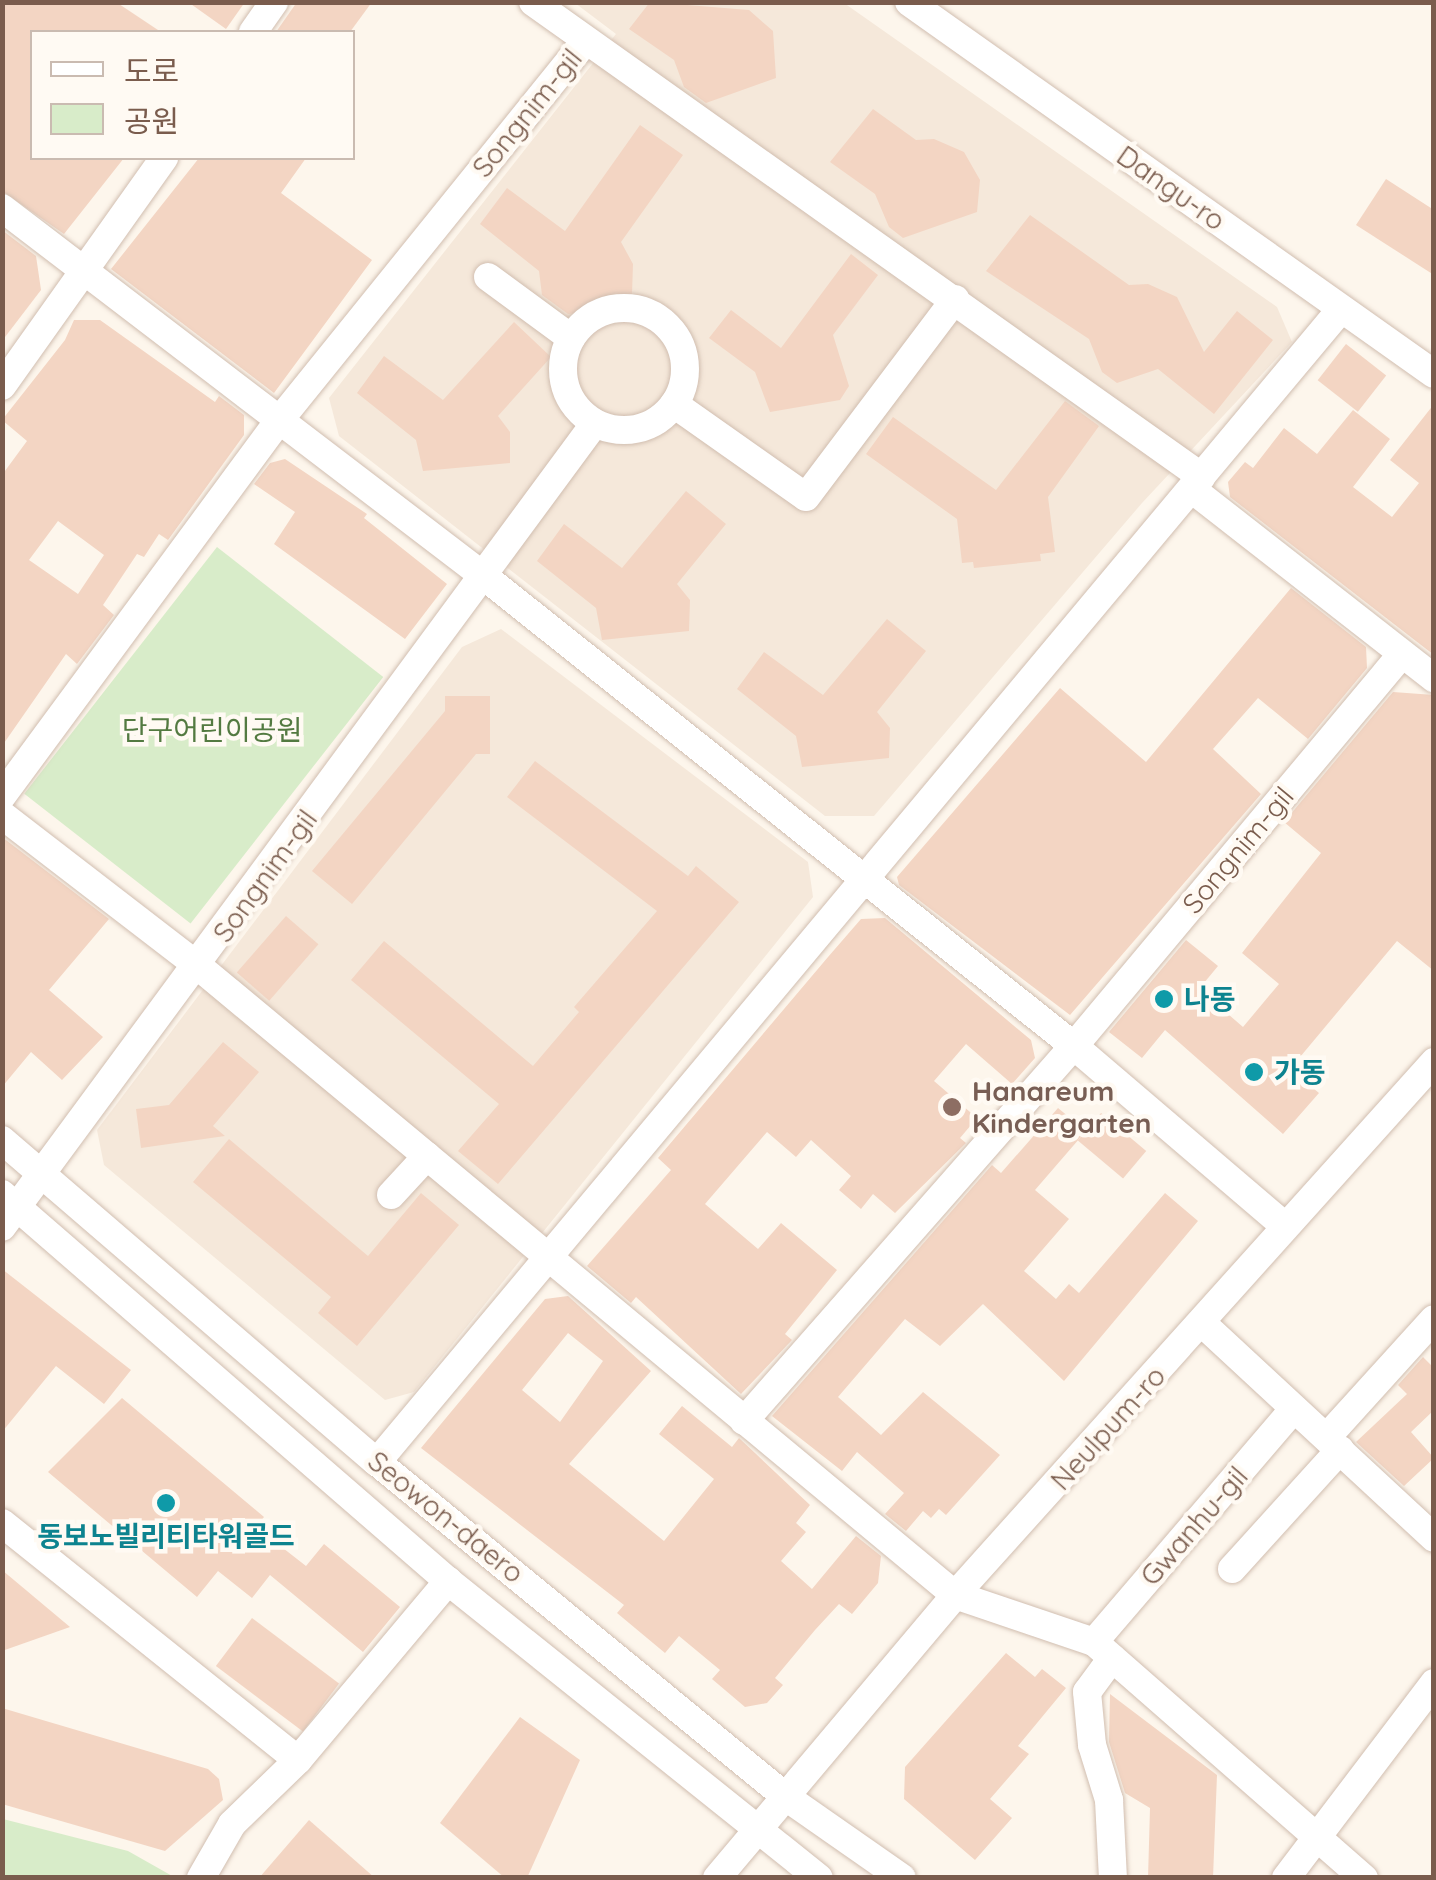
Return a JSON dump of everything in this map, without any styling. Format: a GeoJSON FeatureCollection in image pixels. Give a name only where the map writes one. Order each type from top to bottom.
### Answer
{"type":"FeatureCollection","features":[{"type":"Feature","properties":{"kind":"street"},"geometry":{"type":"LineString","coordinates":[[254,30],[274,2]]}},
{"type":"Feature","properties":{"kind":"street","name":"Songnim-gil"},"geometry":{"type":"LineString","coordinates":[[2,796],[278,422],[585,40],[533,2]]}},
{"type":"Feature","properties":{"kind":"street","name":"Dangu-ro"},"geometry":{"type":"LineString","coordinates":[[909,2],[1434,374]]}},
{"type":"Feature","properties":{"kind":"street"},"geometry":{"type":"LineString","coordinates":[[585,40],[956,299],[1198,483],[1434,678]]}},
{"type":"Feature","properties":{"kind":"street"},"geometry":{"type":"LineString","coordinates":[[2,386],[163,160]]}},
{"type":"Feature","properties":{"kind":"street"},"geometry":{"type":"LineString","coordinates":[[2,208],[484,577],[1074,1046],[1286,1226]]}},
{"type":"Feature","properties":{"kind":"street"},"geometry":{"type":"LineString","coordinates":[[488,277],[571,338]]}},
{"type":"Feature","properties":{"kind":"street"},"geometry":{"type":"LineString","coordinates":[[674,404],[806,497],[956,299]]}},
{"type":"Feature","properties":{"kind":"street"},"geometry":{"type":"LineString","coordinates":[[377,1462],[866,883],[1341,309]]}},
{"type":"Feature","properties":{"kind":"street"},"geometry":{"type":"LineString","coordinates":[[614,310],[646,312],[662,322],[684,354],[685,373],[674,404],[638,429],[595,422],[570,398],[563,378],[571,338],[585,322],[614,310]]}},
{"type":"Feature","properties":{"kind":"street","name":"Songnim-gil"},"geometry":{"type":"LineString","coordinates":[[8,1209],[45,1174],[595,422]]}},
{"type":"Feature","properties":{"kind":"street","name":"Songnim-gil"},"geometry":{"type":"LineString","coordinates":[[744,1421],[1074,1046],[1402,654]]}},
{"type":"Feature","properties":{"kind":"street"},"geometry":{"type":"LineString","coordinates":[[2,815],[198,966],[956,1595],[1103,1650],[1364,1878]]}},
{"type":"Feature","properties":{"kind":"street","name":"Neulpum-ro"},"geometry":{"type":"LineString","coordinates":[[756,1832],[956,1595],[1434,1062]]}},
{"type":"Feature","properties":{"kind":"street","name":"Seowon-daero"},"geometry":{"type":"LineString","coordinates":[[2,1140],[377,1462],[786,1797],[902,1878]]}},
{"type":"Feature","properties":{"kind":"street"},"geometry":{"type":"LineString","coordinates":[[392,1195],[427,1156]]}},
{"type":"Feature","properties":{"kind":"street","name":"Seowon-daero"},"geometry":{"type":"LineString","coordinates":[[8,1209],[448,1581],[756,1832],[819,1878]]}},
{"type":"Feature","properties":{"kind":"street","name":"Gwanhu-gil"},"geometry":{"type":"LineString","coordinates":[[1232,1570],[1434,1319]]}},
{"type":"Feature","properties":{"kind":"street"},"geometry":{"type":"LineString","coordinates":[[1202,1324],[1434,1538]]}},
{"type":"Feature","properties":{"kind":"street","name":"Gwanhu-gil"},"geometry":{"type":"LineString","coordinates":[[1114,1878],[1109,1800],[1092,1746],[1087,1692],[1103,1650],[1294,1409]]}},
{"type":"Feature","properties":{"kind":"street"},"geometry":{"type":"LineString","coordinates":[[2,1524],[298,1760]]}},
{"type":"Feature","properties":{"kind":"street"},"geometry":{"type":"LineString","coordinates":[[201,1878],[232,1824],[298,1760],[448,1581]]}},
{"type":"Feature","properties":{"kind":"street"},"geometry":{"type":"LineString","coordinates":[[1286,1878],[1434,1684]]}},
{"type":"Feature","properties":{"kind":"street"},"geometry":{"type":"LineString","coordinates":[[717,1878],[756,1832]]}},
{"type":"Feature","properties":{"kind":"shaded area"},"geometry":{"type":"Polygon","coordinates":[[[575,3],[844,3],[1277,307],[1292,342],[1142,503],[874,816],[825,816],[339,436],[329,398],[616,34],[575,3]]]}},
{"type":"Feature","properties":{"kind":"shaded area"},"geometry":{"type":"Polygon","coordinates":[[[501,629],[808,862],[813,897],[414,1392],[385,1400],[104,1165],[97,1130],[462,647],[501,629]]]}},
{"type":"Feature","properties":{"kind":"green space","name":"단구어린이공원"},"geometry":{"type":"Polygon","coordinates":[[[217,547],[383,677],[191,924],[24,794],[217,547]]]}},
{"type":"Feature","properties":{"kind":"green space"},"geometry":{"type":"Polygon","coordinates":[[[3,1819],[128,1851],[174,1877],[3,1877],[3,1819]]]}},
{"type":"Feature","properties":{"kind":"building"},"geometry":{"type":"Polygon","coordinates":[[[2,2],[116,2],[158,30],[30,30],[30,160],[122,160],[64,234],[2,191],[2,2]]]}},
{"type":"Feature","properties":{"kind":"building"},"geometry":{"type":"Polygon","coordinates":[[[188,2],[245,2],[226,29],[188,2]]]}},
{"type":"Feature","properties":{"kind":"building"},"geometry":{"type":"Polygon","coordinates":[[[297,2],[372,2],[351,30],[277,30],[297,2]]]}},
{"type":"Feature","properties":{"kind":"building"},"geometry":{"type":"Polygon","coordinates":[[[650,2],[749,10],[773,31],[776,78],[706,103],[684,87],[674,60],[629,29],[650,2]]]}},
{"type":"Feature","properties":{"kind":"building"},"geometry":{"type":"Polygon","coordinates":[[[873,109],[916,140],[934,139],[964,152],[980,180],[977,212],[903,238],[889,227],[875,194],[830,162],[873,109]]]}},
{"type":"Feature","properties":{"kind":"building"},"geometry":{"type":"Polygon","coordinates":[[[640,125],[683,155],[621,242],[633,264],[632,294],[625,308],[568,314],[542,295],[539,271],[480,224],[507,188],[565,231],[640,125]]]}},
{"type":"Feature","properties":{"kind":"building"},"geometry":{"type":"Polygon","coordinates":[[[197,160],[305,160],[281,193],[372,260],[274,393],[111,269],[197,160]]]}},
{"type":"Feature","properties":{"kind":"building"},"geometry":{"type":"Polygon","coordinates":[[[1386,179],[1434,210],[1434,275],[1356,225],[1386,179]]]}},
{"type":"Feature","properties":{"kind":"building"},"geometry":{"type":"Polygon","coordinates":[[[1030,215],[1129,285],[1148,284],[1177,297],[1204,352],[1237,311],[1273,340],[1214,414],[1158,369],[1117,383],[1102,372],[1089,339],[986,271],[1030,215]]]}},
{"type":"Feature","properties":{"kind":"building"},"geometry":{"type":"Polygon","coordinates":[[[2,230],[36,256],[41,290],[2,341],[2,230]]]}},
{"type":"Feature","properties":{"kind":"building"},"geometry":{"type":"Polygon","coordinates":[[[851,254],[878,275],[833,335],[849,386],[840,400],[770,412],[755,372],[709,338],[731,310],[781,348],[851,254]]]}},
{"type":"Feature","properties":{"kind":"building"},"geometry":{"type":"Polygon","coordinates":[[[74,320],[100,320],[215,402],[219,396],[244,415],[244,435],[168,540],[159,534],[144,557],[137,554],[103,605],[114,615],[77,664],[66,654],[2,746],[2,475],[27,441],[2,420],[65,340],[74,320]],[[58,521],[29,560],[78,594],[104,555],[58,521]]]}},
{"type":"Feature","properties":{"kind":"building"},"geometry":{"type":"Polygon","coordinates":[[[514,322],[551,357],[498,416],[510,432],[510,463],[423,471],[416,440],[357,393],[384,356],[443,400],[514,322]]]}},
{"type":"Feature","properties":{"kind":"building"},"geometry":{"type":"Polygon","coordinates":[[[1346,344],[1386,375],[1358,412],[1318,380],[1346,344]]]}},
{"type":"Feature","properties":{"kind":"building"},"geometry":{"type":"Polygon","coordinates":[[[1065,401],[1099,426],[1048,497],[1055,552],[1040,554],[1041,561],[974,568],[973,562],[962,563],[957,519],[866,454],[893,417],[996,490],[1065,401]]]}},
{"type":"Feature","properties":{"kind":"building"},"geometry":{"type":"Polygon","coordinates":[[[1434,404],[1434,655],[1230,497],[1228,482],[1245,462],[1253,468],[1284,428],[1317,454],[1353,410],[1390,439],[1353,487],[1392,517],[1419,483],[1390,460],[1434,404]]]}},
{"type":"Feature","properties":{"kind":"building"},"geometry":{"type":"Polygon","coordinates":[[[285,459],[367,514],[364,518],[447,584],[405,639],[274,544],[295,512],[254,484],[270,463],[285,459]]]}},
{"type":"Feature","properties":{"kind":"building"},"geometry":{"type":"Polygon","coordinates":[[[686,491],[726,524],[677,584],[690,600],[689,631],[602,640],[596,608],[537,561],[564,524],[622,568],[686,491]]]}},
{"type":"Feature","properties":{"kind":"building"},"geometry":{"type":"Polygon","coordinates":[[[1291,588],[1366,647],[1367,668],[1308,739],[1258,698],[1213,749],[1261,794],[1070,1015],[899,885],[897,877],[1060,688],[1146,762],[1291,588]]]}},
{"type":"Feature","properties":{"kind":"building"},"geometry":{"type":"Polygon","coordinates":[[[887,619],[926,651],[877,712],[890,728],[889,758],[802,767],[796,736],[737,689],[764,652],[823,695],[887,619]]]}},
{"type":"Feature","properties":{"kind":"building"},"geometry":{"type":"Polygon","coordinates":[[[1393,692],[1434,695],[1434,971],[1397,941],[1290,1069],[1319,1093],[1283,1134],[1165,1030],[1142,1058],[1109,1032],[1186,940],[1218,966],[1199,989],[1243,1027],[1279,984],[1242,953],[1321,853],[1284,822],[1393,692]]]}},
{"type":"Feature","properties":{"kind":"building"},"geometry":{"type":"Polygon","coordinates":[[[445,696],[490,696],[490,754],[476,754],[352,904],[312,871],[445,711],[445,696]]]}},
{"type":"Feature","properties":{"kind":"building"},"geometry":{"type":"Polygon","coordinates":[[[535,761],[688,876],[696,866],[739,902],[498,1184],[458,1151],[499,1104],[351,980],[384,941],[533,1066],[579,1012],[574,1007],[657,911],[507,797],[535,761]]]}},
{"type":"Feature","properties":{"kind":"building"},"geometry":{"type":"Polygon","coordinates":[[[2,837],[109,919],[49,990],[103,1037],[62,1080],[31,1052],[2,1087],[2,837]]]}},
{"type":"Feature","properties":{"kind":"building"},"geometry":{"type":"Polygon","coordinates":[[[286,916],[318,944],[269,1001],[237,973],[286,916]]]}},
{"type":"Feature","properties":{"kind":"building"},"geometry":{"type":"Polygon","coordinates":[[[885,918],[1031,1040],[1035,1058],[1012,1084],[966,1044],[934,1081],[977,1118],[960,1138],[966,1143],[895,1213],[873,1194],[861,1209],[839,1190],[851,1176],[811,1140],[796,1157],[767,1132],[705,1204],[758,1249],[781,1223],[837,1270],[785,1334],[792,1340],[741,1394],[636,1297],[631,1303],[587,1266],[671,1170],[658,1158],[828,957],[861,919],[885,918]]]}},
{"type":"Feature","properties":{"kind":"building"},"geometry":{"type":"Polygon","coordinates":[[[223,1042],[259,1072],[213,1126],[225,1136],[141,1148],[136,1109],[169,1105],[223,1042]]]}},
{"type":"Feature","properties":{"kind":"building"},"geometry":{"type":"Polygon","coordinates":[[[1058,1108],[1086,1131],[1035,1190],[1069,1219],[1024,1271],[1056,1299],[1069,1284],[1079,1293],[1165,1193],[1198,1221],[1064,1381],[983,1304],[940,1346],[905,1319],[838,1397],[881,1435],[923,1392],[1000,1455],[946,1515],[939,1509],[931,1518],[923,1511],[906,1531],[885,1514],[904,1493],[857,1452],[842,1471],[772,1416],[992,1165],[1001,1173],[1058,1108]]]}},
{"type":"Feature","properties":{"kind":"building"},"geometry":{"type":"Polygon","coordinates":[[[1101,1113],[1146,1151],[1123,1179],[1078,1141],[1101,1113]]]}},
{"type":"Feature","properties":{"kind":"building"},"geometry":{"type":"Polygon","coordinates":[[[229,1139],[368,1256],[421,1193],[459,1225],[357,1346],[318,1313],[331,1297],[193,1182],[229,1139]]]}},
{"type":"Feature","properties":{"kind":"building"},"geometry":{"type":"Polygon","coordinates":[[[2,1269],[131,1370],[104,1404],[56,1366],[2,1432],[2,1269]]]}},
{"type":"Feature","properties":{"kind":"building"},"geometry":{"type":"Polygon","coordinates":[[[568,1296],[651,1371],[569,1464],[664,1541],[714,1479],[659,1434],[682,1406],[732,1447],[739,1438],[810,1505],[796,1523],[806,1532],[781,1561],[812,1589],[856,1536],[881,1556],[878,1583],[852,1614],[839,1604],[775,1678],[783,1685],[767,1703],[745,1707],[712,1679],[720,1670],[679,1636],[665,1653],[617,1613],[624,1605],[421,1448],[545,1299],[568,1296]],[[568,1333],[522,1390],[560,1422],[603,1361],[568,1333]]]}},
{"type":"Feature","properties":{"kind":"building"},"geometry":{"type":"Polygon","coordinates":[[[1423,1357],[1434,1368],[1434,1410],[1411,1432],[1434,1458],[1404,1486],[1356,1442],[1407,1394],[1398,1385],[1423,1357]]]}},
{"type":"Feature","properties":{"kind":"building","name":"동보노빌리티타워골드"},"geometry":{"type":"Polygon","coordinates":[[[122,1398],[264,1517],[256,1527],[306,1566],[324,1544],[400,1607],[363,1652],[270,1575],[252,1598],[218,1571],[197,1597],[48,1472],[122,1398]]]}},
{"type":"Feature","properties":{"kind":"building"},"geometry":{"type":"Polygon","coordinates":[[[2,1570],[70,1627],[2,1651],[2,1570]]]}},
{"type":"Feature","properties":{"kind":"building"},"geometry":{"type":"Polygon","coordinates":[[[252,1618],[339,1684],[303,1732],[216,1666],[252,1618]]]}},
{"type":"Feature","properties":{"kind":"building"},"geometry":{"type":"Polygon","coordinates":[[[1006,1653],[1035,1677],[1042,1669],[1066,1688],[1018,1746],[1029,1754],[990,1799],[1012,1818],[975,1860],[904,1799],[905,1767],[1006,1653]]]}},
{"type":"Feature","properties":{"kind":"building"},"geometry":{"type":"Polygon","coordinates":[[[1110,1694],[1217,1775],[1213,1878],[1148,1878],[1150,1808],[1125,1793],[1109,1742],[1110,1694]]]}},
{"type":"Feature","properties":{"kind":"building"},"geometry":{"type":"Polygon","coordinates":[[[2,1708],[208,1769],[219,1779],[223,1800],[165,1851],[2,1804],[2,1708]]]}},
{"type":"Feature","properties":{"kind":"building"},"geometry":{"type":"Polygon","coordinates":[[[520,1717],[580,1760],[527,1878],[505,1878],[440,1823],[520,1717]]]}},
{"type":"Feature","properties":{"kind":"building"},"geometry":{"type":"Polygon","coordinates":[[[309,1820],[375,1878],[259,1878],[309,1820]]]}},
{"type":"Feature","properties":{"kind":"place","name":"나동"},"geometry":{"type":"Point","coordinates":[1164,999]}},
{"type":"Feature","properties":{"kind":"place","name":"가동"},"geometry":{"type":"Point","coordinates":[1254,1072]}},
{"type":"Feature","properties":{"kind":"place","name":"Hanareum Kindergarten"},"geometry":{"type":"Point","coordinates":[952,1107]}},
{"type":"Feature","properties":{"kind":"place","name":"동보노빌리티타워골드"},"geometry":{"type":"Point","coordinates":[166,1503]}}]}
